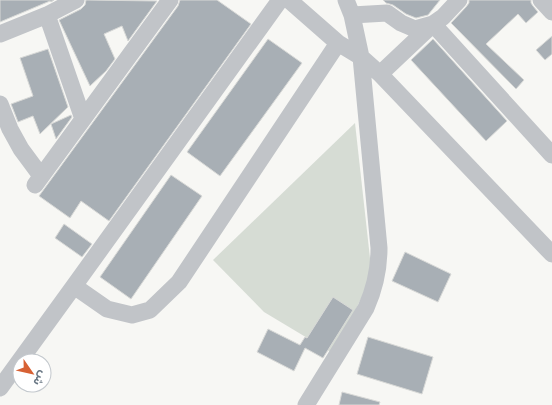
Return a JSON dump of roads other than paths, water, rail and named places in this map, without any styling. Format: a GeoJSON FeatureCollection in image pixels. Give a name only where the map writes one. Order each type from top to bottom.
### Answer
{"type":"FeatureCollection","features":[{"type":"Feature","properties":{"kind":"street"},"geometry":{"type":"LineString","coordinates":[[0,34],[47,15],[76,0]]}},
{"type":"Feature","properties":{"kind":"street"},"geometry":{"type":"LineString","coordinates":[[0,104],[10,129],[38,180],[170,0]]}},
{"type":"Feature","properties":{"kind":"street"},"geometry":{"type":"LineString","coordinates":[[0,388],[280,0]]}},
{"type":"Feature","properties":{"kind":"street"},"geometry":{"type":"LineString","coordinates":[[289,0],[338,43],[361,57],[380,74],[552,254]]}},
{"type":"Feature","properties":{"kind":"street"},"geometry":{"type":"LineString","coordinates":[[380,74],[433,24],[443,17],[459,0]]}},
{"type":"Feature","properties":{"kind":"street"},"geometry":{"type":"LineString","coordinates":[[541,0],[552,12]]}},
{"type":"Feature","properties":{"kind":"street"},"geometry":{"type":"LineString","coordinates":[[306,405],[366,308],[372,296],[378,273],[379,248],[361,57],[349,7],[387,14],[415,30],[433,24]]}},
{"type":"Feature","properties":{"kind":"street"},"geometry":{"type":"LineString","coordinates":[[47,15],[83,119]]}},
{"type":"Feature","properties":{"kind":"street"},"geometry":{"type":"LineString","coordinates":[[433,24],[552,155]]}},
{"type":"Feature","properties":{"kind":"street"},"geometry":{"type":"LineString","coordinates":[[74,286],[107,309],[132,315],[150,310],[179,282],[338,43]]}}]}
